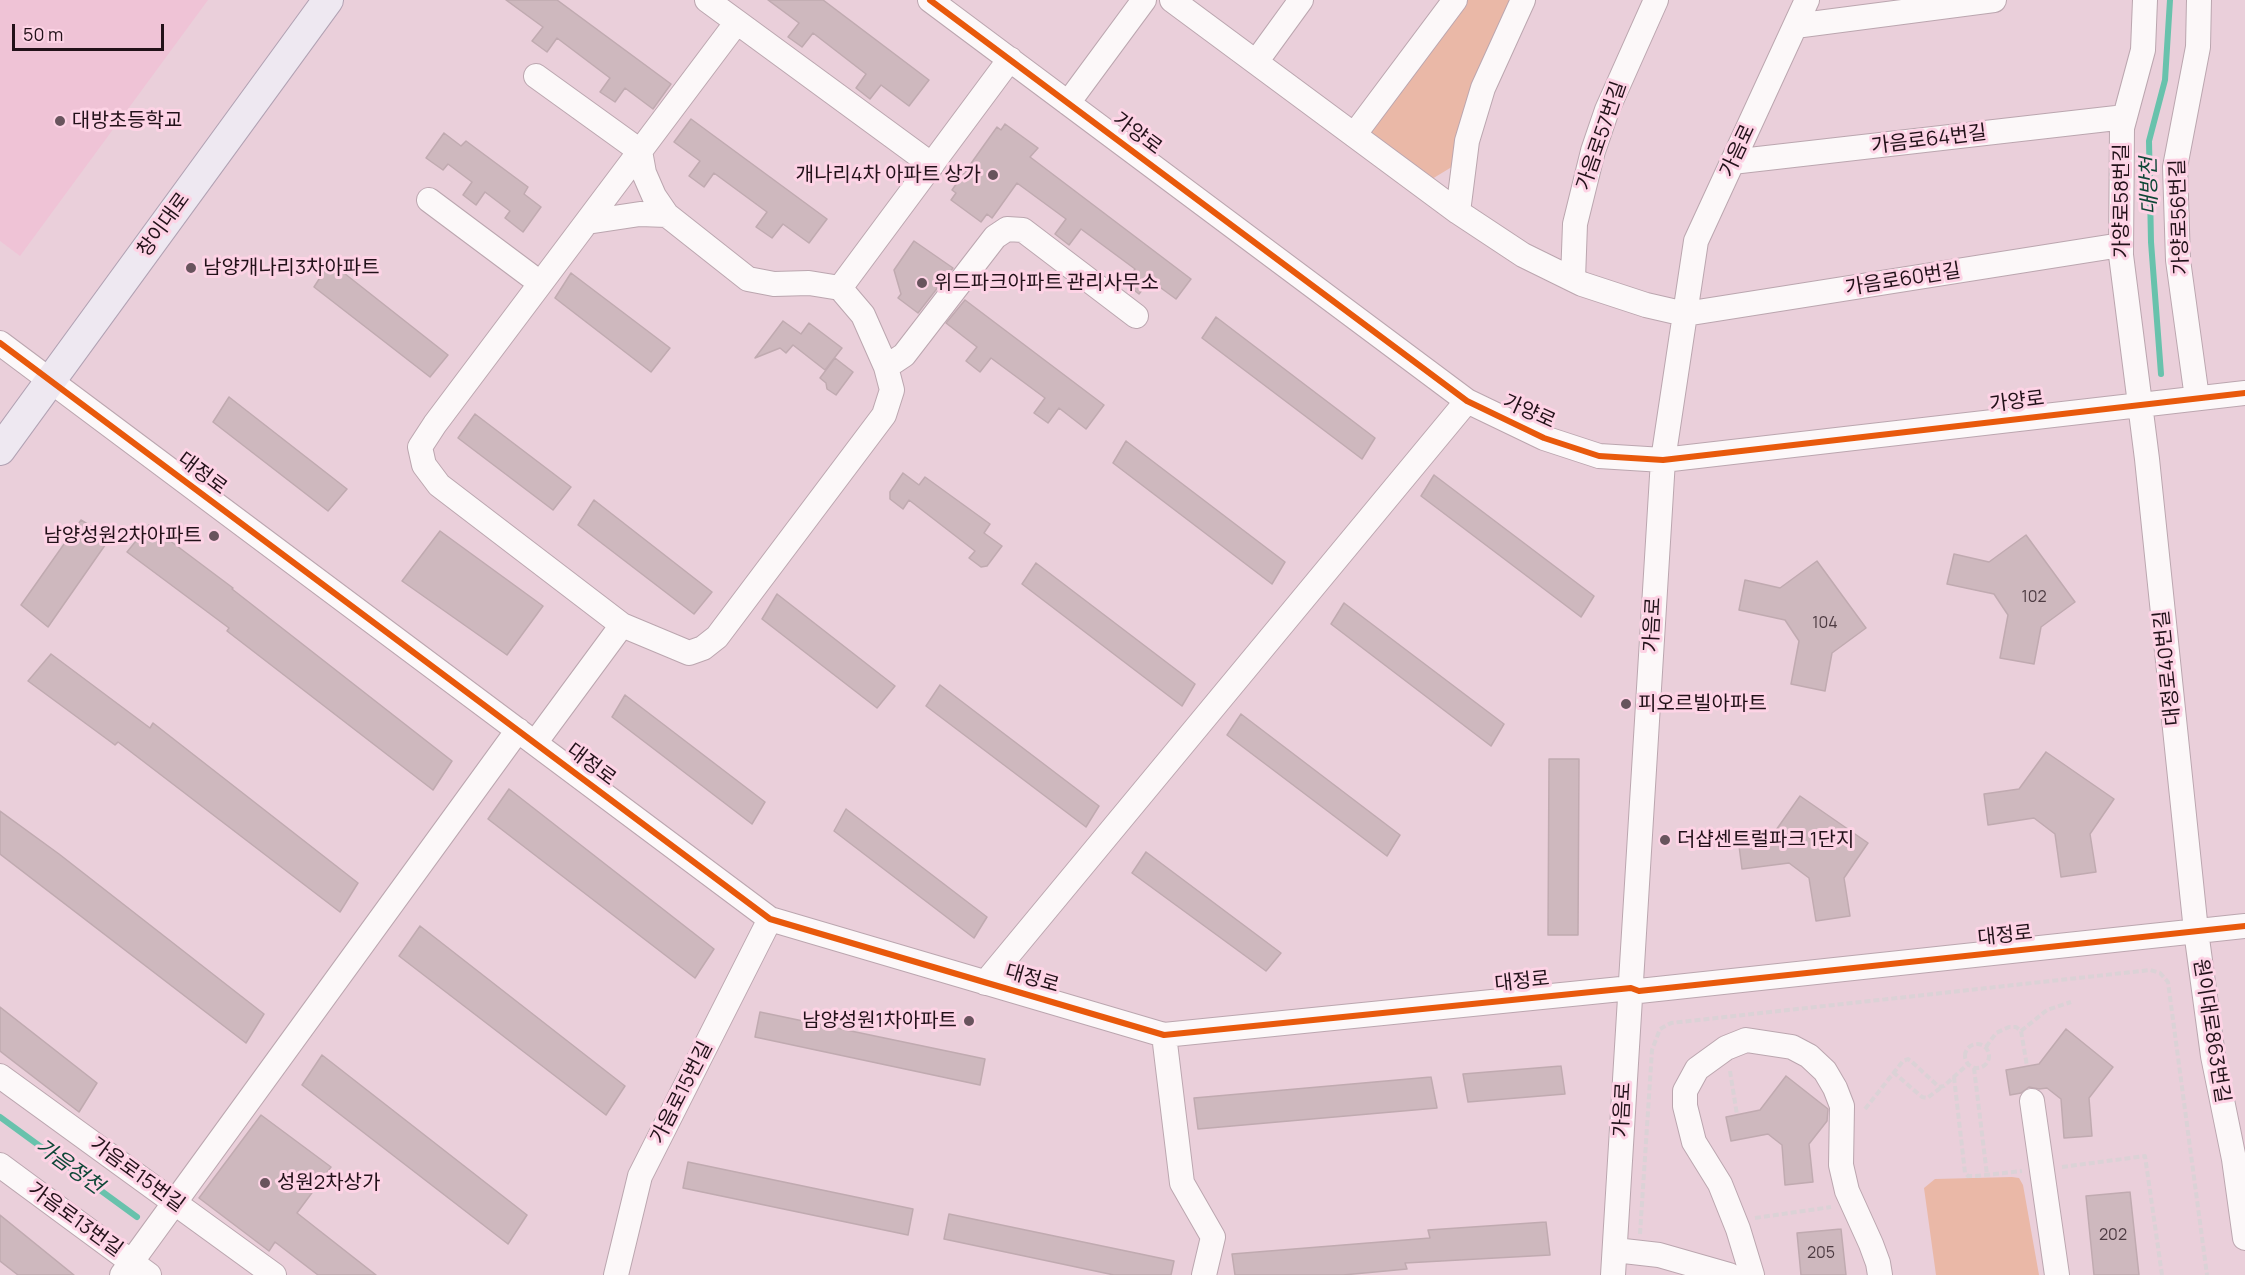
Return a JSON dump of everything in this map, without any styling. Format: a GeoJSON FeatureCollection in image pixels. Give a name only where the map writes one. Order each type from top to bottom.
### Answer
{"type":"FeatureCollection","features":[{"type":"Feature","properties":{"kind":"main road","name":"창이대로"},"geometry":{"type":"LineString","coordinates":[[0,450],[328,0]]}},
{"type":"Feature","properties":{"kind":"street"},"geometry":{"type":"LineString","coordinates":[[707,0],[932,165]]}},
{"type":"Feature","properties":{"kind":"street","name":"가양로"},"geometry":{"type":"LineString","coordinates":[[930,0],[1467,401],[1544,438],[1599,456],[1663,459],[2245,393]]}},
{"type":"Feature","properties":{"kind":"street"},"geometry":{"type":"LineString","coordinates":[[1068,103],[1144,0]]}},
{"type":"Feature","properties":{"kind":"street"},"geometry":{"type":"LineString","coordinates":[[1172,0],[1458,212],[1522,255],[1614,295],[1685,314]]}},
{"type":"Feature","properties":{"kind":"street"},"geometry":{"type":"LineString","coordinates":[[1256,62],[1301,0]]}},
{"type":"Feature","properties":{"kind":"street"},"geometry":{"type":"LineString","coordinates":[[1354,135],[1455,0]]}},
{"type":"Feature","properties":{"kind":"street"},"geometry":{"type":"LineString","coordinates":[[1458,212],[1467,141],[1483,88],[1523,0]]}},
{"type":"Feature","properties":{"kind":"street","name":"가음로57번길"},"geometry":{"type":"LineString","coordinates":[[1573,279],[1575,224],[1593,151],[1606,110],[1656,0]]}},
{"type":"Feature","properties":{"kind":"street","name":"가음로"},"geometry":{"type":"LineString","coordinates":[[1613,1275],[1627,1251],[1631,988],[1663,459],[1696,241],[1807,0]]}},
{"type":"Feature","properties":{"kind":"street"},"geometry":{"type":"LineString","coordinates":[[1795,26],[1994,0]]}},
{"type":"Feature","properties":{"kind":"street","name":"가양로58번길"},"geometry":{"type":"LineString","coordinates":[[2140,405],[2121,245],[2122,128],[2143,50],[2145,0]]}},
{"type":"Feature","properties":{"kind":"street","name":"가양로56번길"},"geometry":{"type":"LineString","coordinates":[[2197,398],[2178,260],[2175,167],[2198,47],[2199,0]]}},
{"type":"Feature","properties":{"kind":"street"},"geometry":{"type":"LineString","coordinates":[[536,76],[640,151],[644,173],[654,196],[667,215],[748,279],[774,284],[809,283],[840,288],[862,315],[886,367],[892,390],[884,415],[717,637],[703,648],[689,653],[621,625],[439,485],[424,465],[420,447],[540,283],[587,222],[640,151],[737,22]]}},
{"type":"Feature","properties":{"kind":"street"},"geometry":{"type":"LineString","coordinates":[[840,288],[1010,59]]}},
{"type":"Feature","properties":{"kind":"street","name":"가음로64번길"},"geometry":{"type":"LineString","coordinates":[[1732,162],[2125,117]]}},
{"type":"Feature","properties":{"kind":"street"},"geometry":{"type":"LineString","coordinates":[[429,201],[540,283]]}},
{"type":"Feature","properties":{"kind":"street"},"geometry":{"type":"LineString","coordinates":[[587,222],[640,214],[667,215]]}},
{"type":"Feature","properties":{"kind":"street"},"geometry":{"type":"LineString","coordinates":[[886,367],[904,355],[995,237],[1007,229],[1023,230],[1136,316]]}},
{"type":"Feature","properties":{"kind":"street","name":"가음로60번길"},"geometry":{"type":"LineString","coordinates":[[1685,314],[2121,245]]}},
{"type":"Feature","properties":{"kind":"street","name":"대정로"},"geometry":{"type":"LineString","coordinates":[[0,343],[770,919],[1164,1035],[1631,988],[1639,991],[1651,990],[2245,926]]}},
{"type":"Feature","properties":{"kind":"street"},"geometry":{"type":"LineString","coordinates":[[985,983],[1467,401]]}},
{"type":"Feature","properties":{"kind":"street","name":"대정로40번길"},"geometry":{"type":"LineString","coordinates":[[2140,405],[2196,931]]}},
{"type":"Feature","properties":{"kind":"street"},"geometry":{"type":"LineString","coordinates":[[135,1271],[176,1202],[526,737],[621,625]]}},
{"type":"Feature","properties":{"kind":"street","name":"가음로15번길"},"geometry":{"type":"LineString","coordinates":[[616,1275],[640,1176],[770,919]]}},
{"type":"Feature","properties":{"kind":"street","name":"원이대로863번길"},"geometry":{"type":"LineString","coordinates":[[2196,931],[2212,1056],[2234,1159],[2245,1238]]}},
{"type":"Feature","properties":{"kind":"street"},"geometry":{"type":"LineString","coordinates":[[1164,1035],[1182,1183],[1213,1238],[1204,1275]]}},
{"type":"Feature","properties":{"kind":"street"},"geometry":{"type":"LineString","coordinates":[[1752,1275],[1720,1184],[1694,1142],[1685,1106],[1685,1091],[1697,1069],[1726,1048],[1746,1040],[1792,1047],[1809,1056],[1825,1071],[1835,1088],[1842,1106],[1841,1165],[1853,1204],[1878,1263],[1880,1275]]}},
{"type":"Feature","properties":{"kind":"street","name":"가음로15번길"},"geometry":{"type":"LineString","coordinates":[[0,1076],[274,1275]]}},
{"type":"Feature","properties":{"kind":"street"},"geometry":{"type":"LineString","coordinates":[[2031,1101],[2057,1275]]}},
{"type":"Feature","properties":{"kind":"street","name":"가음로13번길"},"geometry":{"type":"LineString","coordinates":[[0,1165],[135,1271]]}},
{"type":"Feature","properties":{"kind":"street"},"geometry":{"type":"LineString","coordinates":[[1627,1251],[1689,1262],[1729,1275]]}},
{"type":"Feature","properties":{"kind":"path"},"geometry":{"type":"LineString","coordinates":[[1627,1251],[1653,1050],[1660,1029],[1671,1023],[2150,970],[2160,973],[2168,982],[2207,1275]]}},
{"type":"Feature","properties":{"kind":"path"},"geometry":{"type":"LineString","coordinates":[[2021,1031],[2054,1006],[2071,1002]]}},
{"type":"Feature","properties":{"kind":"path"},"geometry":{"type":"LineString","coordinates":[[1986,1047],[1996,1033],[2016,1027],[2021,1031],[2027,1066]]}},
{"type":"Feature","properties":{"kind":"path"},"geometry":{"type":"LineString","coordinates":[[1978,1043],[1986,1047],[1989,1054],[1987,1062],[1982,1067],[1974,1068],[1968,1064],[1964,1057],[1970,1045],[1978,1043]]}},
{"type":"Feature","properties":{"kind":"path"},"geometry":{"type":"LineString","coordinates":[[1726,1048],[1737,1114]]}},
{"type":"Feature","properties":{"kind":"path"},"geometry":{"type":"LineString","coordinates":[[1842,1122],[1858,1118],[1893,1072],[1908,1059],[1939,1087],[1944,1086]]}},
{"type":"Feature","properties":{"kind":"path"},"geometry":{"type":"LineString","coordinates":[[1893,1072],[1922,1097],[1927,1098],[1968,1064]]}},
{"type":"Feature","properties":{"kind":"path"},"geometry":{"type":"LineString","coordinates":[[1974,1068],[1987,1175]]}},
{"type":"Feature","properties":{"kind":"path"},"geometry":{"type":"LineString","coordinates":[[2145,1156],[2162,1275]]}},
{"type":"Feature","properties":{"kind":"path"},"geometry":{"type":"LineString","coordinates":[[1734,1221],[1853,1204]]}},
{"type":"Feature","properties":{"kind":"shaded area","name":"대방초등학교"},"geometry":{"type":"Polygon","coordinates":[[[0,0],[208,0],[20,256],[0,241],[0,0]]]}},
{"type":"Feature","properties":{"kind":"shaded area"},"geometry":{"type":"Polygon","coordinates":[[[1455,0],[1523,0],[1465,159],[1422,185],[1354,135],[1455,0]]]}},
{"type":"Feature","properties":{"kind":"shaded area"},"geometry":{"type":"Polygon","coordinates":[[[2019,1178],[2023,1185],[2039,1275],[1936,1275],[1924,1188],[1935,1179],[2019,1178]]]}},
{"type":"Feature","properties":{"kind":"building"},"geometry":{"type":"Polygon","coordinates":[[[506,0],[557,0],[671,84],[653,109],[625,88],[615,102],[600,92],[610,78],[557,38],[547,52],[532,41],[543,27],[506,0]]]}},
{"type":"Feature","properties":{"kind":"building"},"geometry":{"type":"Polygon","coordinates":[[[768,0],[823,0],[929,80],[909,106],[881,85],[870,99],[856,88],[866,74],[813,33],[802,47],[788,37],[799,23],[768,0]]]}},
{"type":"Feature","properties":{"kind":"building"},"geometry":{"type":"Polygon","coordinates":[[[691,119],[827,219],[809,243],[783,224],[772,238],[756,227],[767,212],[714,173],[704,187],[689,176],[700,161],[674,142],[691,119]]]}},
{"type":"Feature","properties":{"kind":"building"},"geometry":{"type":"Polygon","coordinates":[[[1005,124],[1038,148],[1030,157],[1191,279],[1176,299],[1150,280],[1139,294],[1125,283],[1135,269],[1081,229],[1069,245],[1055,234],[1066,219],[1017,183],[992,218],[987,214],[981,222],[951,200],[956,193],[952,190],[997,127],[1001,130],[1005,124]]]}},
{"type":"Feature","properties":{"kind":"building"},"geometry":{"type":"Polygon","coordinates":[[[444,133],[461,146],[466,141],[528,187],[524,194],[541,207],[523,232],[505,218],[510,211],[485,192],[476,205],[463,195],[472,182],[448,164],[443,170],[426,158],[444,133]]]}},
{"type":"Feature","properties":{"kind":"building","name":"위드파크아파트 관리사무소"},"geometry":{"type":"Polygon","coordinates":[[[914,241],[953,268],[918,313],[898,298],[901,294],[894,270],[914,241]]]}},
{"type":"Feature","properties":{"kind":"building"},"geometry":{"type":"Polygon","coordinates":[[[330,262],[448,355],[430,377],[314,287],[330,262]]]}},
{"type":"Feature","properties":{"kind":"building"},"geometry":{"type":"Polygon","coordinates":[[[571,273],[670,348],[651,372],[555,298],[571,273]]]}},
{"type":"Feature","properties":{"kind":"building"},"geometry":{"type":"Polygon","coordinates":[[[965,300],[1104,405],[1086,429],[1059,408],[1048,423],[1034,413],[1045,398],[991,358],[980,372],[966,361],[977,347],[946,323],[965,300]]]}},
{"type":"Feature","properties":{"kind":"building"},"geometry":{"type":"Polygon","coordinates":[[[1216,317],[1375,438],[1362,459],[1202,338],[1216,317]]]}},
{"type":"Feature","properties":{"kind":"building"},"geometry":{"type":"Polygon","coordinates":[[[783,321],[801,334],[809,323],[842,348],[825,370],[793,345],[786,353],[780,348],[755,358],[783,321]]]}},
{"type":"Feature","properties":{"kind":"building"},"geometry":{"type":"Polygon","coordinates":[[[835,358],[853,372],[836,395],[827,389],[826,383],[820,378],[835,358]]]}},
{"type":"Feature","properties":{"kind":"building"},"geometry":{"type":"Polygon","coordinates":[[[229,397],[347,489],[328,511],[213,422],[229,397]]]}},
{"type":"Feature","properties":{"kind":"building"},"geometry":{"type":"Polygon","coordinates":[[[475,414],[571,487],[553,510],[458,438],[475,414]]]}},
{"type":"Feature","properties":{"kind":"building"},"geometry":{"type":"Polygon","coordinates":[[[1126,441],[1285,562],[1272,584],[1113,463],[1126,441]]]}},
{"type":"Feature","properties":{"kind":"building"},"geometry":{"type":"Polygon","coordinates":[[[903,473],[919,485],[925,477],[990,524],[984,533],[1002,546],[987,566],[981,567],[969,558],[975,551],[909,500],[903,509],[890,499],[890,492],[903,473]]]}},
{"type":"Feature","properties":{"kind":"building"},"geometry":{"type":"Polygon","coordinates":[[[1434,475],[1594,596],[1581,617],[1421,496],[1434,475]]]}},
{"type":"Feature","properties":{"kind":"building"},"geometry":{"type":"Polygon","coordinates":[[[594,500],[712,592],[694,614],[578,525],[594,500]]]}},
{"type":"Feature","properties":{"kind":"building"},"geometry":{"type":"Polygon","coordinates":[[[81,520],[110,538],[48,627],[21,605],[81,520]]]}},
{"type":"Feature","properties":{"kind":"building"},"geometry":{"type":"Polygon","coordinates":[[[149,525],[233,588],[452,761],[433,790],[227,631],[229,628],[127,552],[149,525]]]}},
{"type":"Feature","properties":{"kind":"building"},"geometry":{"type":"Polygon","coordinates":[[[440,531],[543,606],[507,655],[402,581],[440,531]]]}},
{"type":"Feature","properties":{"kind":"building"},"geometry":{"type":"Polygon","coordinates":[[[2026,535],[2075,602],[2041,627],[2034,664],[2000,658],[2008,615],[1994,594],[1947,584],[1954,554],[1989,562],[2026,535]]]}},
{"type":"Feature","properties":{"kind":"building"},"geometry":{"type":"Polygon","coordinates":[[[1817,561],[1866,628],[1832,653],[1825,691],[1791,684],[1799,641],[1785,620],[1739,610],[1745,580],[1780,588],[1817,561]]]}},
{"type":"Feature","properties":{"kind":"building"},"geometry":{"type":"Polygon","coordinates":[[[1036,563],[1195,684],[1182,706],[1022,584],[1036,563]]]}},
{"type":"Feature","properties":{"kind":"building"},"geometry":{"type":"Polygon","coordinates":[[[777,594],[895,686],[877,708],[762,619],[777,594]]]}},
{"type":"Feature","properties":{"kind":"building"},"geometry":{"type":"Polygon","coordinates":[[[1344,603],[1504,724],[1491,746],[1331,624],[1344,603]]]}},
{"type":"Feature","properties":{"kind":"building"},"geometry":{"type":"Polygon","coordinates":[[[51,654],[150,728],[153,723],[358,883],[340,912],[118,742],[115,745],[28,681],[51,654]]]}},
{"type":"Feature","properties":{"kind":"building"},"geometry":{"type":"Polygon","coordinates":[[[940,685],[1099,806],[1086,827],[926,706],[940,685]]]}},
{"type":"Feature","properties":{"kind":"building"},"geometry":{"type":"Polygon","coordinates":[[[625,695],[765,802],[752,824],[612,717],[625,695]]]}},
{"type":"Feature","properties":{"kind":"building"},"geometry":{"type":"Polygon","coordinates":[[[1241,714],[1400,835],[1387,856],[1227,735],[1241,714]]]}},
{"type":"Feature","properties":{"kind":"building"},"geometry":{"type":"Polygon","coordinates":[[[2046,752],[2114,799],[2090,834],[2096,872],[2061,877],[2055,834],[2034,818],[1988,825],[1984,794],[2019,789],[2046,752]]]}},
{"type":"Feature","properties":{"kind":"building"},"geometry":{"type":"Polygon","coordinates":[[[1549,759],[1579,759],[1578,935],[1548,935],[1549,759]]]}},
{"type":"Feature","properties":{"kind":"building"},"geometry":{"type":"Polygon","coordinates":[[[509,789],[714,949],[695,978],[488,819],[509,789]]]}},
{"type":"Feature","properties":{"kind":"building"},"geometry":{"type":"Polygon","coordinates":[[[1800,796],[1868,843],[1844,878],[1850,916],[1816,921],[1809,878],[1789,863],[1742,869],[1738,838],[1774,833],[1800,796]]]}},
{"type":"Feature","properties":{"kind":"building"},"geometry":{"type":"Polygon","coordinates":[[[846,809],[987,917],[974,938],[834,831],[846,809]]]}},
{"type":"Feature","properties":{"kind":"building"},"geometry":{"type":"Polygon","coordinates":[[[0,811],[59,854],[264,1014],[246,1043],[0,854],[0,811]]]}},
{"type":"Feature","properties":{"kind":"building"},"geometry":{"type":"Polygon","coordinates":[[[1146,852],[1281,953],[1266,971],[1132,873],[1146,852]]]}},
{"type":"Feature","properties":{"kind":"building"},"geometry":{"type":"Polygon","coordinates":[[[420,926],[625,1086],[606,1115],[399,956],[420,926]]]}},
{"type":"Feature","properties":{"kind":"building"},"geometry":{"type":"Polygon","coordinates":[[[0,1007],[97,1083],[79,1112],[0,1051],[0,1007]]]}},
{"type":"Feature","properties":{"kind":"building"},"geometry":{"type":"Polygon","coordinates":[[[760,1012],[985,1059],[980,1085],[755,1037],[760,1012]]]}},
{"type":"Feature","properties":{"kind":"building"},"geometry":{"type":"Polygon","coordinates":[[[2066,1029],[2113,1067],[2089,1098],[2092,1136],[2064,1138],[2061,1099],[2047,1088],[2029,1087],[2021,1093],[2010,1095],[2006,1070],[2039,1064],[2066,1029]]]}},
{"type":"Feature","properties":{"kind":"building"},"geometry":{"type":"Polygon","coordinates":[[[322,1055],[527,1215],[508,1244],[302,1085],[322,1055]]]}},
{"type":"Feature","properties":{"kind":"building"},"geometry":{"type":"Polygon","coordinates":[[[1561,1066],[1565,1094],[1468,1102],[1463,1074],[1561,1066]]]}},
{"type":"Feature","properties":{"kind":"building"},"geometry":{"type":"Polygon","coordinates":[[[1786,1076],[1828,1109],[1827,1121],[1809,1144],[1813,1182],[1785,1185],[1782,1145],[1768,1134],[1731,1141],[1726,1117],[1760,1110],[1786,1076]]]}},
{"type":"Feature","properties":{"kind":"building"},"geometry":{"type":"Polygon","coordinates":[[[1431,1077],[1437,1108],[1198,1129],[1194,1098],[1431,1077]]]}},
{"type":"Feature","properties":{"kind":"building","name":"성원2차상가"},"geometry":{"type":"Polygon","coordinates":[[[261,1115],[331,1167],[297,1213],[376,1275],[318,1275],[275,1242],[269,1251],[199,1198],[261,1115]]]}},
{"type":"Feature","properties":{"kind":"building"},"geometry":{"type":"Polygon","coordinates":[[[688,1162],[913,1209],[908,1235],[683,1188],[688,1162]]]}},
{"type":"Feature","properties":{"kind":"building"},"geometry":{"type":"Polygon","coordinates":[[[2130,1192],[2139,1275],[2094,1275],[2086,1196],[2130,1192]]]}},
{"type":"Feature","properties":{"kind":"building"},"geometry":{"type":"Polygon","coordinates":[[[949,1214],[1174,1261],[1171,1275],[1114,1275],[944,1239],[949,1214]]]}},
{"type":"Feature","properties":{"kind":"building"},"geometry":{"type":"Polygon","coordinates":[[[0,1215],[74,1275],[18,1275],[0,1261],[0,1215]]]}},
{"type":"Feature","properties":{"kind":"building"},"geometry":{"type":"Polygon","coordinates":[[[1546,1222],[1550,1255],[1405,1263],[1407,1269],[1343,1275],[1235,1275],[1232,1254],[1430,1238],[1428,1230],[1546,1222]]]}},
{"type":"Feature","properties":{"kind":"building"},"geometry":{"type":"Polygon","coordinates":[[[1841,1229],[1846,1275],[1801,1275],[1797,1233],[1841,1229]]]}},
{"type":"Feature","properties":{"kind":"waterway","name":"대방천"},"geometry":{"type":"LineString","coordinates":[[2161,374],[2151,242],[2149,141],[2165,80],[2170,0]]}},
{"type":"Feature","properties":{"kind":"waterway","name":"가음정천"},"geometry":{"type":"LineString","coordinates":[[0,1117],[137,1217]]}},
{"type":"Feature","properties":{"kind":"cycle path"},"geometry":{"type":"LineString","coordinates":[[930,0],[1467,401],[1544,438],[1599,456],[1663,460],[2245,393]]}},
{"type":"Feature","properties":{"kind":"cycle path"},"geometry":{"type":"LineString","coordinates":[[0,343],[770,919],[1164,1035],[1631,988],[1639,991],[2245,926]]}},
{"type":"Feature","properties":{"kind":"place","name":"대방초등학교"},"geometry":{"type":"Point","coordinates":[60,121]}},
{"type":"Feature","properties":{"kind":"place","name":"개나리4차 아파트 상가"},"geometry":{"type":"Point","coordinates":[993,175]}},
{"type":"Feature","properties":{"kind":"place","name":"남양개나리3차아파트"},"geometry":{"type":"Point","coordinates":[191,268]}},
{"type":"Feature","properties":{"kind":"place","name":"위드파크아파트 관리사무소"},"geometry":{"type":"Point","coordinates":[922,283]}},
{"type":"Feature","properties":{"kind":"place","name":"남양성원2차아파트"},"geometry":{"type":"Point","coordinates":[214,536]}},
{"type":"Feature","properties":{"kind":"place","name":"피오르빌아파트"},"geometry":{"type":"Point","coordinates":[1626,704]}},
{"type":"Feature","properties":{"kind":"place","name":"더샵센트럴파크 1단지"},"geometry":{"type":"Point","coordinates":[1665,840]}},
{"type":"Feature","properties":{"kind":"place","name":"남양성원1차아파트"},"geometry":{"type":"Point","coordinates":[969,1021]}},
{"type":"Feature","properties":{"kind":"place","name":"성원2차상가"},"geometry":{"type":"Point","coordinates":[265,1183]}}]}
